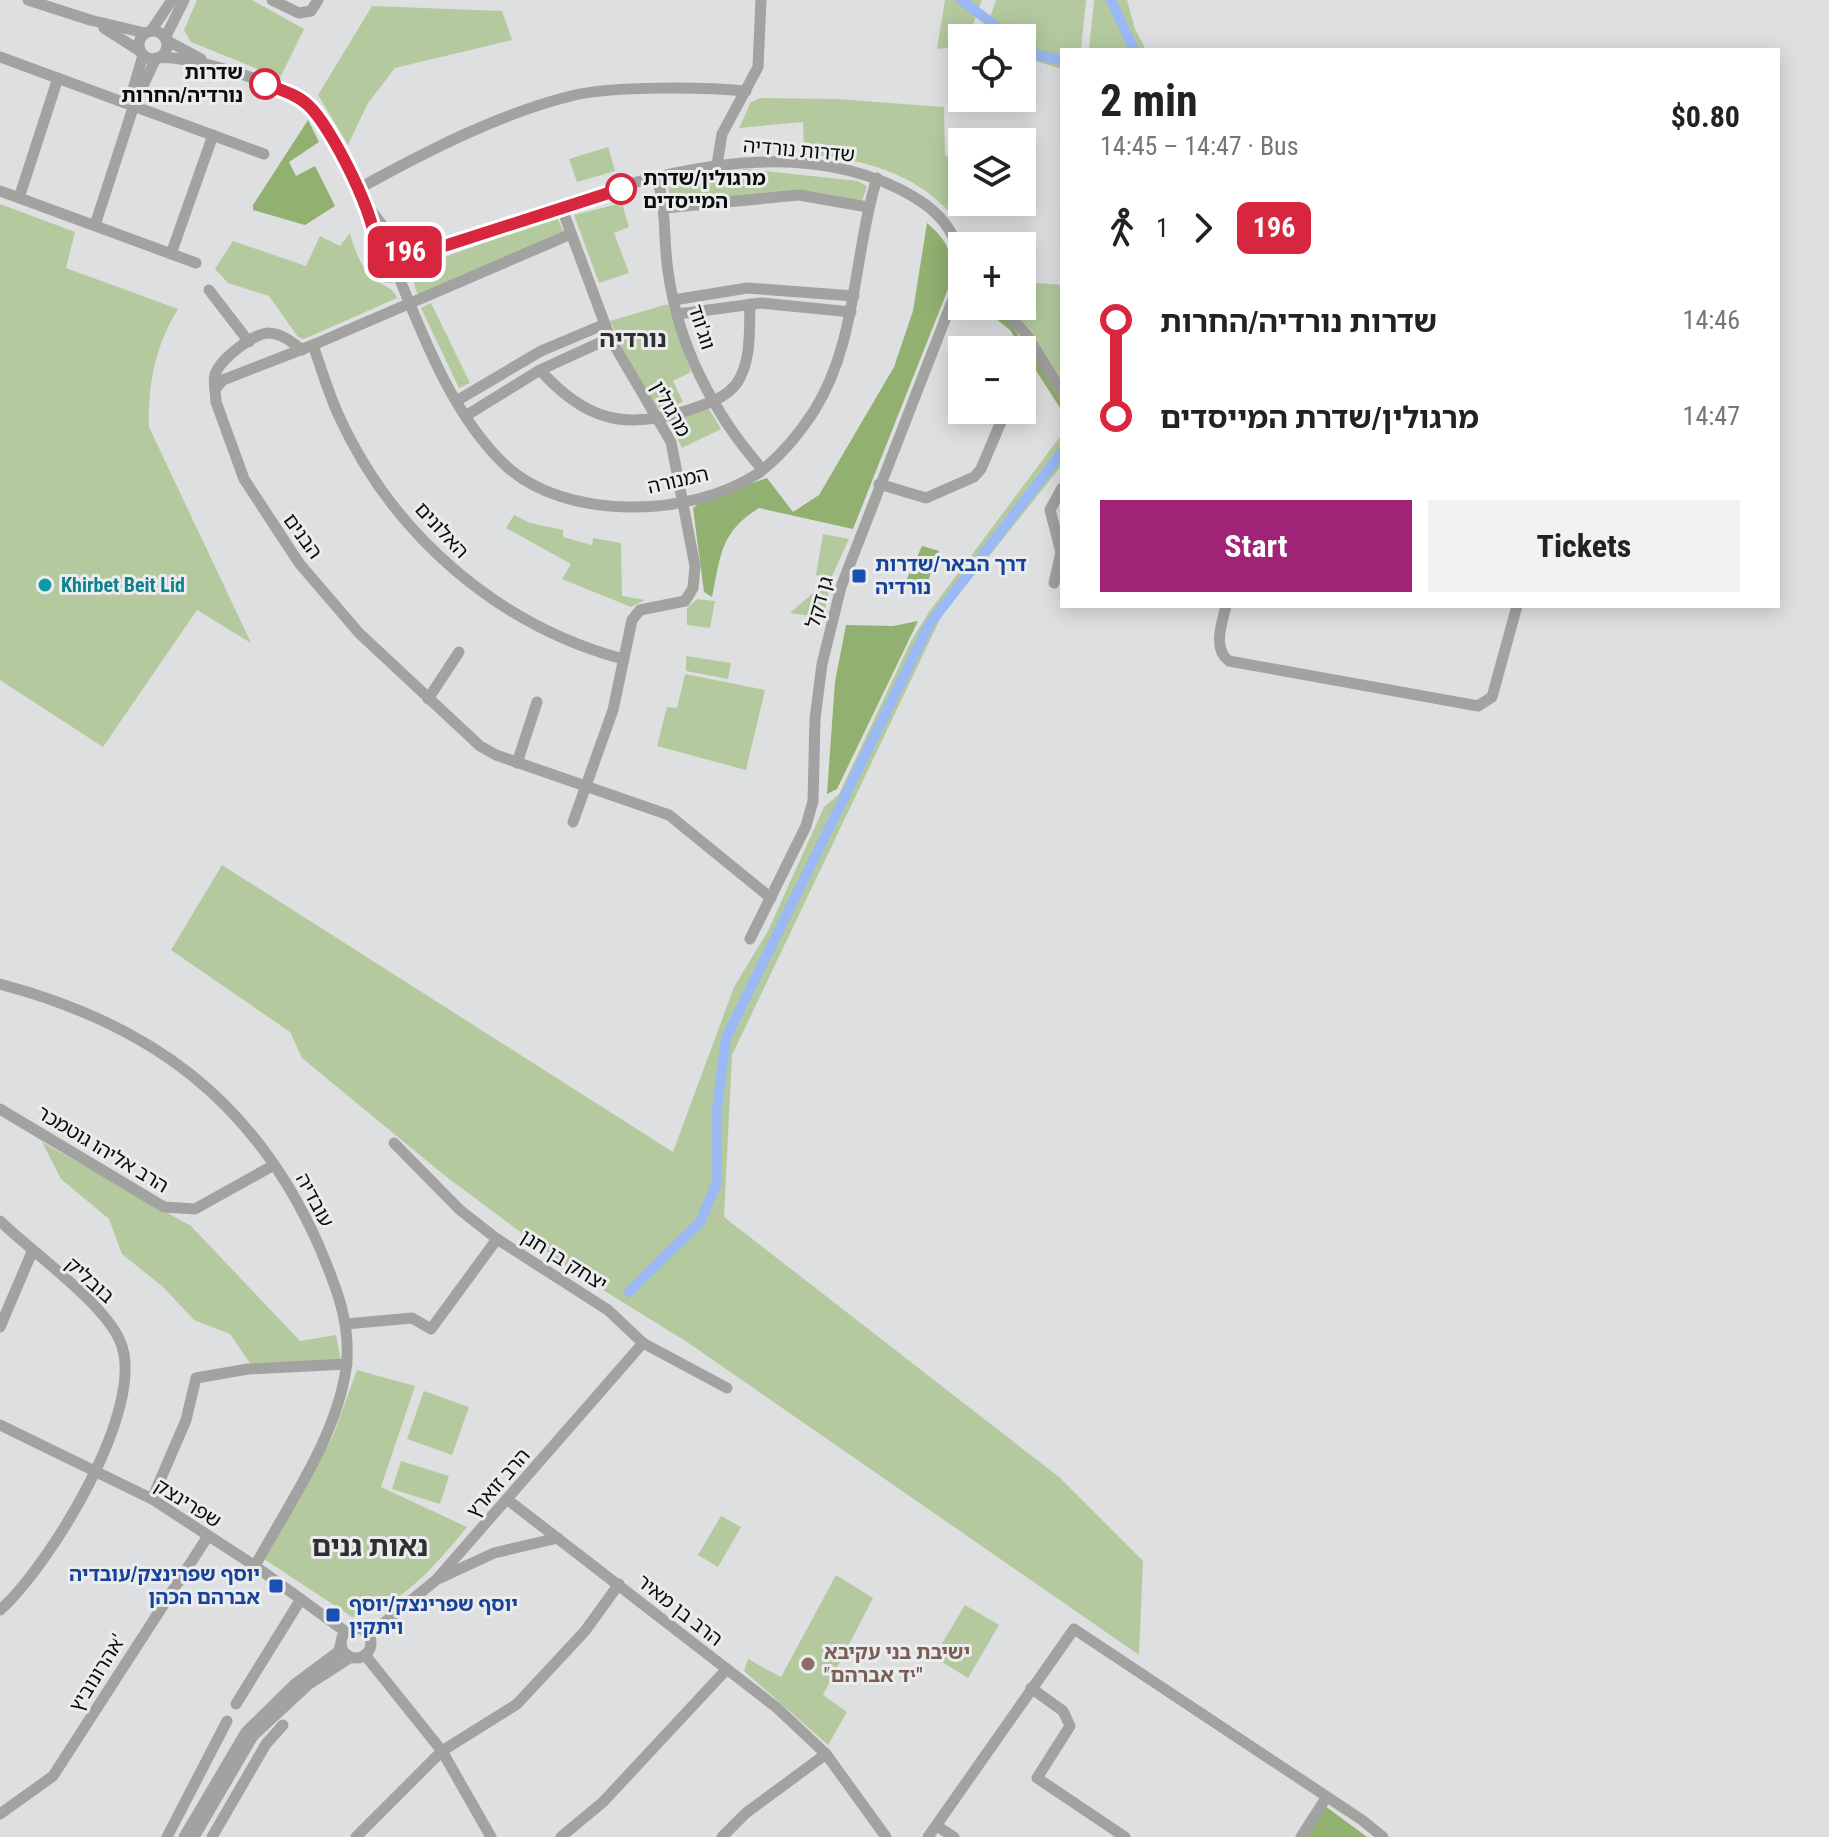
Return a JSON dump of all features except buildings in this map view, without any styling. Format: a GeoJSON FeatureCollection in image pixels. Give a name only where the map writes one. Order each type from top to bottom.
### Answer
{"type":"FeatureCollection","features":[{"type":"Feature","properties":{"kind":"street"},"geometry":{"type":"LineString","coordinates":[[28,0],[90,20],[148,32],[216,67],[306,103],[321,121],[367,206],[375,230],[372,263],[377,272],[387,277],[401,272],[407,258],[367,206]]}},
{"type":"Feature","properties":{"kind":"street"},"geometry":{"type":"LineString","coordinates":[[134,105],[133,87],[141,53],[139,40],[172,0]]}},
{"type":"Feature","properties":{"kind":"street"},"geometry":{"type":"LineString","coordinates":[[95,225],[134,105],[157,58],[165,52],[165,39],[184,0]]}},
{"type":"Feature","properties":{"kind":"street"},"geometry":{"type":"LineString","coordinates":[[272,0],[293,12],[306,13],[318,0]]}},
{"type":"Feature","properties":{"kind":"street"},"geometry":{"type":"LineString","coordinates":[[717,165],[722,134],[746,91],[760,56],[761,0]]}},
{"type":"Feature","properties":{"kind":"street"},"geometry":{"type":"LineString","coordinates":[[90,20],[141,53],[157,58],[176,57],[216,67]]}},
{"type":"Feature","properties":{"kind":"street"},"geometry":{"type":"LineString","coordinates":[[0,57],[264,154]]}},
{"type":"Feature","properties":{"kind":"street"},"geometry":{"type":"LineString","coordinates":[[19,198],[58,78]]}},
{"type":"Feature","properties":{"kind":"street"},"geometry":{"type":"LineString","coordinates":[[358,189],[415,156],[488,124],[567,97],[595,92],[746,91]]}},
{"type":"Feature","properties":{"kind":"street"},"geometry":{"type":"LineString","coordinates":[[171,254],[213,135]]}},
{"type":"Feature","properties":{"kind":"street","name":"שדרות נורדיה"},"geometry":{"type":"LineString","coordinates":[[400,246],[416,252],[438,248],[561,206],[717,165],[802,164],[877,178],[920,201],[951,232]]}},
{"type":"Feature","properties":{"kind":"street","name":"המנורה"},"geometry":{"type":"LineString","coordinates":[[401,272],[410,304],[458,400],[505,465],[544,491],[613,507],[685,501],[759,472],[795,436],[819,403],[836,363],[851,312],[868,207],[877,178]]}},
{"type":"Feature","properties":{"kind":"street","name":"ווג'ווד"},"geometry":{"type":"LineString","coordinates":[[657,179],[665,208],[665,250],[678,314],[713,402],[759,472]]}},
{"type":"Feature","properties":{"kind":"street"},"geometry":{"type":"LineString","coordinates":[[0,191],[196,263]]}},
{"type":"Feature","properties":{"kind":"street"},"geometry":{"type":"LineString","coordinates":[[665,208],[799,195],[868,207]]}},
{"type":"Feature","properties":{"kind":"street","name":"מרגולין"},"geometry":{"type":"LineString","coordinates":[[561,206],[610,338],[671,442],[685,501]]}},
{"type":"Feature","properties":{"kind":"street"},"geometry":{"type":"LineString","coordinates":[[215,389],[223,380],[307,348],[571,234]]}},
{"type":"Feature","properties":{"kind":"street"},"geometry":{"type":"LineString","coordinates":[[375,250],[387,242],[400,246]]}},
{"type":"Feature","properties":{"kind":"street","name":"שדרות נורדיה"},"geometry":{"type":"LineString","coordinates":[[401,272],[438,248]]}},
{"type":"Feature","properties":{"kind":"street"},"geometry":{"type":"LineString","coordinates":[[674,300],[764,288],[854,296]]}},
{"type":"Feature","properties":{"kind":"street"},"geometry":{"type":"LineString","coordinates":[[209,290],[249,342]]}},
{"type":"Feature","properties":{"kind":"street"},"geometry":{"type":"LineString","coordinates":[[540,370],[572,401],[603,417],[658,418],[713,402],[736,383],[744,368],[749,343],[750,304]]}},
{"type":"Feature","properties":{"kind":"street"},"geometry":{"type":"LineString","coordinates":[[678,314],[750,304],[808,305],[851,312]]}},
{"type":"Feature","properties":{"kind":"street","name":"גן דקל"},"geometry":{"type":"LineString","coordinates":[[750,939],[806,826],[813,801],[815,719],[825,648],[852,554],[948,313]]}},
{"type":"Feature","properties":{"kind":"street"},"geometry":{"type":"LineString","coordinates":[[1014,320],[1027,335],[1060,389]]}},
{"type":"Feature","properties":{"kind":"street"},"geometry":{"type":"LineString","coordinates":[[458,400],[533,355],[605,324]]}},
{"type":"Feature","properties":{"kind":"street"},"geometry":{"type":"LineString","coordinates":[[215,389],[215,372],[249,342],[266,333],[307,348]]}},
{"type":"Feature","properties":{"kind":"street"},"geometry":{"type":"LineString","coordinates":[[467,415],[540,370],[610,338]]}},
{"type":"Feature","properties":{"kind":"street","name":"האלונים"},"geometry":{"type":"LineString","coordinates":[[307,348],[354,445],[424,543],[513,615],[571,644],[623,659]]}},
{"type":"Feature","properties":{"kind":"street","name":"הבנים"},"geometry":{"type":"LineString","coordinates":[[215,389],[216,402],[244,479],[281,538],[341,614],[428,699],[487,751],[669,815],[771,898]]}},
{"type":"Feature","properties":{"kind":"street"},"geometry":{"type":"LineString","coordinates":[[879,484],[926,498],[974,477],[981,469],[1000,424]]}},
{"type":"Feature","properties":{"kind":"street"},"geometry":{"type":"LineString","coordinates":[[744,456],[759,472]]}},
{"type":"Feature","properties":{"kind":"street"},"geometry":{"type":"LineString","coordinates":[[1060,492],[1050,510],[1060,548]]}},
{"type":"Feature","properties":{"kind":"street"},"geometry":{"type":"LineString","coordinates":[[573,822],[613,710],[636,613],[677,604],[690,595],[695,566],[685,501]]}},
{"type":"Feature","properties":{"kind":"street"},"geometry":{"type":"LineString","coordinates":[[1054,583],[1060,556]]}},
{"type":"Feature","properties":{"kind":"street"},"geometry":{"type":"LineString","coordinates":[[1226,608],[1219,639],[1223,656],[1229,661],[1467,706],[1478,706],[1492,697],[1516,608]]}},
{"type":"Feature","properties":{"kind":"street"},"geometry":{"type":"LineString","coordinates":[[428,699],[459,652]]}},
{"type":"Feature","properties":{"kind":"street"},"geometry":{"type":"LineString","coordinates":[[517,763],[537,702]]}},
{"type":"Feature","properties":{"kind":"street","name":"עובדיה"},"geometry":{"type":"LineString","coordinates":[[0,984],[82,1010],[158,1048],[224,1102],[274,1165],[312,1232],[338,1292],[346,1324],[347,1364],[324,1437],[255,1566]]}},
{"type":"Feature","properties":{"kind":"street","name":"הרב אליהו גוטמכר"},"geometry":{"type":"LineString","coordinates":[[0,1109],[164,1207],[195,1209],[274,1165]]}},
{"type":"Feature","properties":{"kind":"street","name":"יצחק בן חנן"},"geometry":{"type":"LineString","coordinates":[[394,1143],[460,1210],[497,1239],[608,1310],[643,1343],[727,1388]]}},
{"type":"Feature","properties":{"kind":"street","name":"בובליק"},"geometry":{"type":"LineString","coordinates":[[0,1221],[101,1312],[121,1343],[127,1373],[125,1391],[96,1473],[19,1593],[0,1610]]}},
{"type":"Feature","properties":{"kind":"street"},"geometry":{"type":"LineString","coordinates":[[346,1324],[412,1318],[431,1329],[497,1239]]}},
{"type":"Feature","properties":{"kind":"street"},"geometry":{"type":"LineString","coordinates":[[0,1327],[32,1252]]}},
{"type":"Feature","properties":{"kind":"street","name":"הרב זוארץ"},"geometry":{"type":"LineString","coordinates":[[369,1635],[436,1580],[643,1343]]}},
{"type":"Feature","properties":{"kind":"street"},"geometry":{"type":"LineString","coordinates":[[152,1499],[181,1434],[196,1378],[248,1369],[347,1364]]}},
{"type":"Feature","properties":{"kind":"street","name":"שפרינצק"},"geometry":{"type":"LineString","coordinates":[[0,1425],[152,1499],[255,1566],[346,1632]]}},
{"type":"Feature","properties":{"kind":"street","name":"הרב בן מאיר"},"geometry":{"type":"LineString","coordinates":[[508,1500],[776,1707],[826,1754],[886,1837]]}},
{"type":"Feature","properties":{"kind":"street","name":"אהרונוביץ'"},"geometry":{"type":"LineString","coordinates":[[0,1814],[53,1776],[208,1536]]}},
{"type":"Feature","properties":{"kind":"street"},"geometry":{"type":"LineString","coordinates":[[436,1580],[494,1553],[558,1538]]}},
{"type":"Feature","properties":{"kind":"street"},"geometry":{"type":"LineString","coordinates":[[356,1837],[442,1751],[517,1704],[585,1631],[619,1584]]}},
{"type":"Feature","properties":{"kind":"street"},"geometry":{"type":"LineString","coordinates":[[236,1704],[301,1599]]}},
{"type":"Feature","properties":{"kind":"street"},"geometry":{"type":"LineString","coordinates":[[184,1837],[246,1732],[295,1684],[338,1652],[346,1632],[355,1628],[369,1635],[371,1646],[365,1655],[351,1657],[309,1684],[253,1736],[194,1837]]}},
{"type":"Feature","properties":{"kind":"street"},"geometry":{"type":"LineString","coordinates":[[928,1837],[1074,1629],[1383,1837]]}},
{"type":"Feature","properties":{"kind":"street"},"geometry":{"type":"LineString","coordinates":[[341,1644],[351,1657]]}},
{"type":"Feature","properties":{"kind":"street"},"geometry":{"type":"LineString","coordinates":[[365,1655],[442,1751],[491,1837]]}},
{"type":"Feature","properties":{"kind":"street"},"geometry":{"type":"LineString","coordinates":[[561,1837],[603,1802],[727,1669]]}},
{"type":"Feature","properties":{"kind":"street"},"geometry":{"type":"LineString","coordinates":[[1031,1688],[1063,1711],[1070,1726],[1037,1778],[1125,1837]]}},
{"type":"Feature","properties":{"kind":"street"},"geometry":{"type":"LineString","coordinates":[[167,1837],[227,1721]]}},
{"type":"Feature","properties":{"kind":"street"},"geometry":{"type":"LineString","coordinates":[[212,1837],[266,1744],[283,1725]]}},
{"type":"Feature","properties":{"kind":"street"},"geometry":{"type":"LineString","coordinates":[[722,1837],[746,1813],[826,1754]]}},
{"type":"Feature","properties":{"kind":"street"},"geometry":{"type":"LineString","coordinates":[[1301,1837],[1326,1798]]}},
{"type":"Feature","properties":{"kind":"street"},"geometry":{"type":"LineString","coordinates":[[937,1826],[954,1837]]}},
{"type":"Feature","properties":{"kind":"green space"},"geometry":{"type":"Polygon","coordinates":[[[197,0],[252,0],[304,29],[280,78],[191,42],[184,30],[197,0]]]}},
{"type":"Feature","properties":{"kind":"green space"},"geometry":{"type":"Polygon","coordinates":[[[945,0],[982,0],[973,24],[948,24],[948,48],[937,49],[945,0]]]}},
{"type":"Feature","properties":{"kind":"green space"},"geometry":{"type":"Polygon","coordinates":[[[996,0],[1086,0],[1081,48],[1060,48],[1060,68],[1036,61],[1036,24],[988,24],[996,0]]]}},
{"type":"Feature","properties":{"kind":"green space"},"geometry":{"type":"Polygon","coordinates":[[[1094,0],[1127,0],[1135,29],[1145,48],[1089,48],[1094,0]]]}},
{"type":"Feature","properties":{"kind":"green space"},"geometry":{"type":"Polygon","coordinates":[[[372,6],[502,11],[512,40],[395,68],[368,103],[348,145],[318,95],[372,6]]]}},
{"type":"Feature","properties":{"kind":"green space"},"geometry":{"type":"Polygon","coordinates":[[[760,98],[836,99],[944,107],[948,211],[922,188],[886,170],[846,159],[804,154],[803,122],[739,128],[751,102],[760,98]]]}},
{"type":"Feature","properties":{"kind":"green space"},"geometry":{"type":"Polygon","coordinates":[[[308,120],[319,142],[289,162],[296,176],[315,166],[335,206],[305,225],[253,210],[253,205],[308,120]]]}},
{"type":"Feature","properties":{"kind":"green space"},"geometry":{"type":"Polygon","coordinates":[[[608,147],[615,171],[577,182],[569,159],[608,147]]]}},
{"type":"Feature","properties":{"kind":"green space"},"geometry":{"type":"Polygon","coordinates":[[[745,169],[858,181],[867,186],[862,201],[814,192],[671,203],[668,187],[745,169]]]}},
{"type":"Feature","properties":{"kind":"green space"},"geometry":{"type":"Polygon","coordinates":[[[622,203],[629,227],[614,233],[629,273],[599,283],[574,215],[622,203]]]}},
{"type":"Feature","properties":{"kind":"green space"},"geometry":{"type":"Polygon","coordinates":[[[0,204],[75,232],[66,268],[178,309],[154,366],[149,427],[251,643],[197,610],[103,747],[0,680],[0,204]]]}},
{"type":"Feature","properties":{"kind":"green space"},"geometry":{"type":"Polygon","coordinates":[[[557,217],[564,232],[418,295],[414,279],[422,265],[557,217]]]}},
{"type":"Feature","properties":{"kind":"green space"},"geometry":{"type":"Polygon","coordinates":[[[927,223],[948,250],[948,289],[853,529],[759,508],[736,526],[729,536],[712,597],[704,592],[693,508],[703,500],[767,478],[793,512],[819,495],[894,367],[913,311],[927,223]]]}},
{"type":"Feature","properties":{"kind":"green space"},"geometry":{"type":"Polygon","coordinates":[[[350,233],[365,269],[376,281],[393,291],[397,298],[304,339],[298,337],[269,296],[228,283],[215,269],[233,241],[306,266],[320,236],[340,246],[350,233]]]}},
{"type":"Feature","properties":{"kind":"green space"},"geometry":{"type":"Polygon","coordinates":[[[1036,283],[1060,285],[1060,378],[1036,336],[1021,320],[1036,320],[1036,283]]]}},
{"type":"Feature","properties":{"kind":"green space"},"geometry":{"type":"Polygon","coordinates":[[[431,303],[470,383],[459,388],[421,308],[431,303]]]}},
{"type":"Feature","properties":{"kind":"green space"},"geometry":{"type":"Polygon","coordinates":[[[668,304],[691,372],[673,381],[683,402],[660,411],[632,368],[610,321],[668,304]]]}},
{"type":"Feature","properties":{"kind":"green space"},"geometry":{"type":"Polygon","coordinates":[[[998,320],[1008,320],[1019,336],[1014,336],[998,320]]]}},
{"type":"Feature","properties":{"kind":"green space"},"geometry":{"type":"Polygon","coordinates":[[[1036,360],[1060,395],[1060,408],[1036,370],[1036,360]]]}},
{"type":"Feature","properties":{"kind":"green space"},"geometry":{"type":"Polygon","coordinates":[[[709,409],[721,429],[682,448],[669,422],[709,409]]]}},
{"type":"Feature","properties":{"kind":"green space"},"geometry":{"type":"Polygon","coordinates":[[[1060,437],[1060,468],[942,615],[732,1055],[724,1217],[1059,1477],[1143,1561],[1139,1655],[687,1342],[574,1272],[444,1175],[302,1058],[290,1032],[171,950],[222,865],[673,1152],[734,987],[768,931],[824,807],[839,794],[911,641],[929,612],[1060,437]]]}},
{"type":"Feature","properties":{"kind":"green space"},"geometry":{"type":"Polygon","coordinates":[[[514,515],[530,523],[563,530],[563,537],[592,545],[593,538],[621,543],[622,596],[645,600],[631,607],[562,579],[571,564],[506,528],[514,515]]]}},
{"type":"Feature","properties":{"kind":"green space"},"geometry":{"type":"Polygon","coordinates":[[[823,534],[849,539],[833,574],[823,618],[790,613],[820,587],[822,576],[816,575],[823,534]]]}},
{"type":"Feature","properties":{"kind":"green space"},"geometry":{"type":"Polygon","coordinates":[[[922,546],[939,551],[924,592],[905,583],[922,546]]]}},
{"type":"Feature","properties":{"kind":"green space"},"geometry":{"type":"Polygon","coordinates":[[[697,599],[715,601],[710,628],[687,625],[687,608],[697,599]]]}},
{"type":"Feature","properties":{"kind":"green space"},"geometry":{"type":"Polygon","coordinates":[[[918,621],[837,789],[827,794],[835,682],[846,625],[893,626],[918,621]]]}},
{"type":"Feature","properties":{"kind":"green space"},"geometry":{"type":"Polygon","coordinates":[[[686,656],[731,663],[728,679],[686,671],[686,656]]]}},
{"type":"Feature","properties":{"kind":"green space"},"geometry":{"type":"Polygon","coordinates":[[[685,674],[765,690],[746,770],[657,746],[667,707],[677,708],[685,674]]]}},
{"type":"Feature","properties":{"kind":"green space"},"geometry":{"type":"Polygon","coordinates":[[[42,1142],[191,1226],[300,1341],[336,1335],[341,1361],[250,1363],[230,1334],[194,1320],[163,1287],[122,1254],[109,1219],[61,1179],[42,1142]]]}},
{"type":"Feature","properties":{"kind":"green space"},"geometry":{"type":"Polygon","coordinates":[[[357,1370],[415,1386],[381,1487],[467,1527],[431,1569],[401,1595],[369,1613],[352,1617],[264,1559],[333,1436],[357,1370]]]}},
{"type":"Feature","properties":{"kind":"green space"},"geometry":{"type":"Polygon","coordinates":[[[424,1391],[469,1407],[452,1455],[407,1439],[424,1391]]]}},
{"type":"Feature","properties":{"kind":"green space"},"geometry":{"type":"Polygon","coordinates":[[[401,1461],[449,1476],[440,1504],[392,1489],[401,1461]]]}},
{"type":"Feature","properties":{"kind":"green space"},"geometry":{"type":"Polygon","coordinates":[[[721,1516],[741,1527],[718,1567],[698,1555],[721,1516]]]}},
{"type":"Feature","properties":{"kind":"green space"},"geometry":{"type":"Polygon","coordinates":[[[836,1575],[873,1598],[823,1695],[847,1712],[828,1745],[744,1671],[748,1659],[781,1677],[836,1575]]]}},
{"type":"Feature","properties":{"kind":"green space"},"geometry":{"type":"Polygon","coordinates":[[[965,1605],[999,1625],[968,1678],[934,1657],[965,1605]]]}},
{"type":"Feature","properties":{"kind":"green space"},"geometry":{"type":"Polygon","coordinates":[[[1325,1806],[1367,1837],[1307,1837],[1325,1806]]]}},
{"type":"Feature","properties":{"kind":"waterway"},"geometry":{"type":"LineString","coordinates":[[961,0],[993,24]]}},
{"type":"Feature","properties":{"kind":"waterway"},"geometry":{"type":"LineString","coordinates":[[1111,0],[1133,48]]}},
{"type":"Feature","properties":{"kind":"waterway"},"geometry":{"type":"LineString","coordinates":[[1036,54],[1060,60]]}},
{"type":"Feature","properties":{"kind":"waterway"},"geometry":{"type":"LineString","coordinates":[[629,1292],[700,1222],[717,1182],[717,1109],[726,1038],[929,625],[1060,455]]}},
{"type":"Feature","properties":{"kind":"bus line","name":"196"},"geometry":{"type":"LineString","coordinates":[[265,84],[298,97],[316,113],[367,206],[375,230],[375,250],[381,244],[393,242],[406,253],[405,268],[438,248],[535,214],[621,189]]}},
{"type":"Feature","properties":{"kind":"place","name":"שדרות נורדיה/החרות"},"geometry":{"type":"Point","coordinates":[265,84]}},
{"type":"Feature","properties":{"kind":"place","name":"מרגולין/שדרת המייסדים"},"geometry":{"type":"Point","coordinates":[621,189]}},
{"type":"Feature","properties":{"kind":"place","name":"דרך הבאר/שדרות נורדיה"},"geometry":{"type":"Point","coordinates":[859,576]}},
{"type":"Feature","properties":{"kind":"place","name":"Khirbet Beit Lid"},"geometry":{"type":"Point","coordinates":[45,585]}},
{"type":"Feature","properties":{"kind":"place","name":"יוסף שפרינצק/עובדיה אברהם הכהן"},"geometry":{"type":"Point","coordinates":[276,1586]}},
{"type":"Feature","properties":{"kind":"place","name":"יוסף שפרינצק/יוסף ויתקין"},"geometry":{"type":"Point","coordinates":[333,1615]}},
{"type":"Feature","properties":{"kind":"place","name":"ישיבת בני עקיבא \"יד אברהם\""},"geometry":{"type":"Point","coordinates":[808,1664]}},
{"type":"Feature","properties":{"kind":"district","name":"נורדיה"},"geometry":{"type":"Point","coordinates":[633,339]}},
{"type":"Feature","properties":{"kind":"district","name":"נאות גנים"},"geometry":{"type":"Point","coordinates":[370,1546]}}]}
